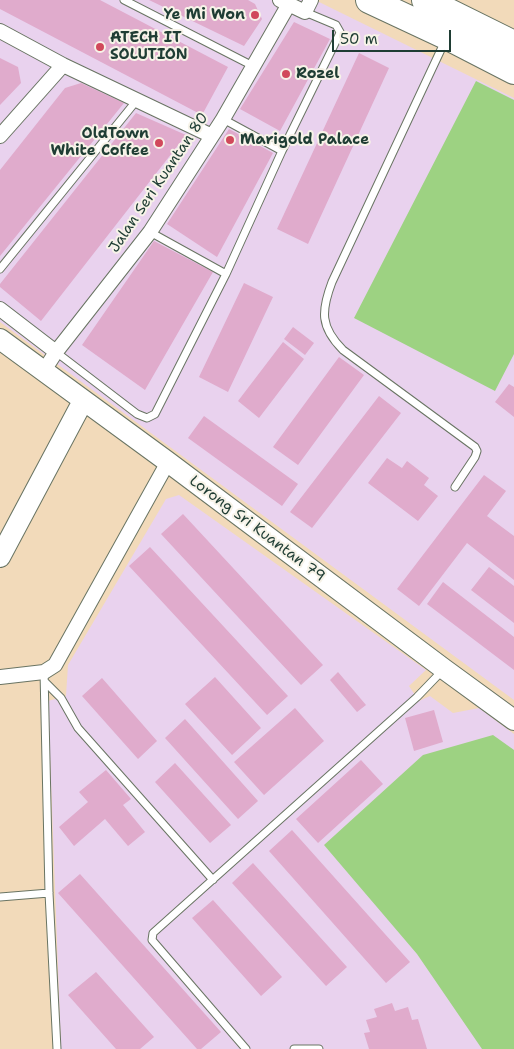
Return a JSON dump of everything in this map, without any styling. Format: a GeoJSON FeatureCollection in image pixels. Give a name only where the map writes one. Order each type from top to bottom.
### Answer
{"type":"FeatureCollection","features":[{"type":"Feature","properties":{"kind":"highway"},"geometry":{"type":"LineString","coordinates":[[369,0],[448,37],[514,71]]}},
{"type":"Feature","properties":{"kind":"highway"},"geometry":{"type":"LineString","coordinates":[[425,0],[511,37]]}},
{"type":"Feature","properties":{"kind":"street","name":"Jalan Seri Kuantan 80"},"geometry":{"type":"LineString","coordinates":[[42,372],[150,232],[223,119],[254,66],[285,2]]}},
{"type":"Feature","properties":{"kind":"street"},"geometry":{"type":"LineString","coordinates":[[285,2],[308,6]]}},
{"type":"Feature","properties":{"kind":"street"},"geometry":{"type":"LineString","coordinates":[[0,31],[63,66],[212,136]]}},
{"type":"Feature","properties":{"kind":"street"},"geometry":{"type":"LineString","coordinates":[[0,136],[63,66]]}},
{"type":"Feature","properties":{"kind":"street"},"geometry":{"type":"LineString","coordinates":[[0,309],[56,352]]}},
{"type":"Feature","properties":{"kind":"street","name":"Lorong Sri Kuantan 79"},"geometry":{"type":"LineString","coordinates":[[0,340],[168,462],[514,720]]}},
{"type":"Feature","properties":{"kind":"street"},"geometry":{"type":"LineString","coordinates":[[0,558],[83,401]]}},
{"type":"Feature","properties":{"kind":"street"},"geometry":{"type":"LineString","coordinates":[[0,677],[45,677],[55,665],[168,462]]}},
{"type":"Feature","properties":{"kind":"lane"},"geometry":{"type":"LineString","coordinates":[[124,0],[254,66]]}},
{"type":"Feature","properties":{"kind":"lane"},"geometry":{"type":"LineString","coordinates":[[56,352],[138,414],[147,418],[155,414],[226,274],[282,151],[340,32],[336,25],[308,6]]}},
{"type":"Feature","properties":{"kind":"lane"},"geometry":{"type":"LineString","coordinates":[[448,37],[332,282],[324,309],[324,320],[334,341],[343,350],[475,446],[477,451],[475,457],[455,487]]}},
{"type":"Feature","properties":{"kind":"lane"},"geometry":{"type":"LineString","coordinates":[[0,269],[137,100]]}},
{"type":"Feature","properties":{"kind":"lane"},"geometry":{"type":"LineString","coordinates":[[223,119],[282,151]]}},
{"type":"Feature","properties":{"kind":"lane"},"geometry":{"type":"LineString","coordinates":[[150,232],[226,274]]}},
{"type":"Feature","properties":{"kind":"lane"},"geometry":{"type":"LineString","coordinates":[[246,1049],[152,940],[153,933],[417,697],[444,669]]}},
{"type":"Feature","properties":{"kind":"lane"},"geometry":{"type":"LineString","coordinates":[[45,677],[61,698],[78,728],[213,880]]}},
{"type":"Feature","properties":{"kind":"lane"},"geometry":{"type":"LineString","coordinates":[[45,677],[49,893],[57,1049]]}},
{"type":"Feature","properties":{"kind":"lane"},"geometry":{"type":"LineString","coordinates":[[0,897],[49,893]]}},
{"type":"Feature","properties":{"kind":"lane"},"geometry":{"type":"LineString","coordinates":[[294,1049],[319,1049]]}},
{"type":"Feature","properties":{"kind":"shaded area"},"geometry":{"type":"Polygon","coordinates":[[[0,0],[315,0],[514,98],[514,700],[0,322],[0,0]]]}},
{"type":"Feature","properties":{"kind":"shaded area"},"geometry":{"type":"Polygon","coordinates":[[[179,495],[426,670],[409,686],[419,701],[430,696],[453,713],[479,708],[514,734],[514,1049],[61,1049],[48,701],[66,696],[68,665],[166,499],[179,495]]]}},
{"type":"Feature","properties":{"kind":"green space"},"geometry":{"type":"Polygon","coordinates":[[[476,81],[514,100],[514,354],[495,391],[354,318],[476,81]]]}},
{"type":"Feature","properties":{"kind":"green space"},"geometry":{"type":"Polygon","coordinates":[[[493,735],[514,750],[514,1049],[482,1049],[417,954],[324,845],[423,755],[493,735]]]}},
{"type":"Feature","properties":{"kind":"building"},"geometry":{"type":"Polygon","coordinates":[[[0,0],[100,0],[228,67],[202,115],[0,9],[0,0]]]}},
{"type":"Feature","properties":{"kind":"building"},"geometry":{"type":"Polygon","coordinates":[[[149,0],[248,0],[255,4],[262,19],[244,46],[149,0]]]}},
{"type":"Feature","properties":{"kind":"building","name":"Rozel"},"geometry":{"type":"Polygon","coordinates":[[[294,22],[330,39],[280,131],[240,109],[294,22]]]}},
{"type":"Feature","properties":{"kind":"building"},"geometry":{"type":"Polygon","coordinates":[[[359,53],[389,68],[308,244],[277,229],[359,53]]]}},
{"type":"Feature","properties":{"kind":"building"},"geometry":{"type":"Polygon","coordinates":[[[0,58],[18,67],[21,83],[0,105],[0,58]]]}},
{"type":"Feature","properties":{"kind":"building"},"geometry":{"type":"Polygon","coordinates":[[[81,83],[124,103],[0,256],[0,170],[65,88],[81,83]]]}},
{"type":"Feature","properties":{"kind":"building"},"geometry":{"type":"Polygon","coordinates":[[[136,113],[186,135],[41,321],[0,287],[0,284],[136,113]]]}},
{"type":"Feature","properties":{"kind":"building"},"geometry":{"type":"Polygon","coordinates":[[[229,129],[273,153],[217,257],[167,224],[229,129]]]}},
{"type":"Feature","properties":{"kind":"building"},"geometry":{"type":"Polygon","coordinates":[[[154,241],[213,272],[145,390],[82,345],[154,241]]]}},
{"type":"Feature","properties":{"kind":"building"},"geometry":{"type":"Polygon","coordinates":[[[244,283],[273,297],[228,392],[199,377],[244,283]]]}},
{"type":"Feature","properties":{"kind":"building"},"geometry":{"type":"Polygon","coordinates":[[[293,327],[314,343],[305,355],[284,339],[293,327]]]}},
{"type":"Feature","properties":{"kind":"building"},"geometry":{"type":"Polygon","coordinates":[[[283,342],[304,359],[259,418],[238,401],[283,342]]]}},
{"type":"Feature","properties":{"kind":"building"},"geometry":{"type":"Polygon","coordinates":[[[339,357],[364,375],[298,465],[273,447],[339,357]]]}},
{"type":"Feature","properties":{"kind":"building"},"geometry":{"type":"Polygon","coordinates":[[[509,384],[514,387],[514,417],[495,402],[509,384]]]}},
{"type":"Feature","properties":{"kind":"building"},"geometry":{"type":"Polygon","coordinates":[[[379,396],[401,413],[312,528],[290,512],[379,396]]]}},
{"type":"Feature","properties":{"kind":"building"},"geometry":{"type":"Polygon","coordinates":[[[204,416],[298,484],[282,506],[188,438],[204,416]]]}},
{"type":"Feature","properties":{"kind":"building"},"geometry":{"type":"Polygon","coordinates":[[[387,458],[402,468],[407,461],[429,478],[424,485],[438,496],[418,521],[368,483],[387,458]]]}},
{"type":"Feature","properties":{"kind":"building"},"geometry":{"type":"Polygon","coordinates":[[[484,475],[506,491],[487,516],[514,536],[514,580],[467,543],[419,606],[397,589],[484,475]]]}},
{"type":"Feature","properties":{"kind":"building"},"geometry":{"type":"Polygon","coordinates":[[[183,514],[323,665],[301,685],[161,534],[183,514]]]}},
{"type":"Feature","properties":{"kind":"building"},"geometry":{"type":"Polygon","coordinates":[[[150,547],[288,696],[267,715],[129,566],[150,547]]]}},
{"type":"Feature","properties":{"kind":"building"},"geometry":{"type":"Polygon","coordinates":[[[489,567],[514,586],[514,623],[471,590],[489,567]]]}},
{"type":"Feature","properties":{"kind":"building"},"geometry":{"type":"Polygon","coordinates":[[[443,582],[514,637],[514,670],[427,604],[443,582]]]}},
{"type":"Feature","properties":{"kind":"building"},"geometry":{"type":"Polygon","coordinates":[[[338,672],[366,705],[357,712],[330,680],[338,672]]]}},
{"type":"Feature","properties":{"kind":"building"},"geometry":{"type":"Polygon","coordinates":[[[215,677],[261,728],[232,755],[185,704],[215,677]]]}},
{"type":"Feature","properties":{"kind":"building"},"geometry":{"type":"Polygon","coordinates":[[[102,678],[157,741],[138,759],[82,696],[102,678]]]}},
{"type":"Feature","properties":{"kind":"building"},"geometry":{"type":"Polygon","coordinates":[[[295,708],[324,741],[264,795],[234,762],[295,708]]]}},
{"type":"Feature","properties":{"kind":"building"},"geometry":{"type":"Polygon","coordinates":[[[434,710],[443,742],[414,751],[405,718],[434,710]]]}},
{"type":"Feature","properties":{"kind":"building"},"geometry":{"type":"Polygon","coordinates":[[[185,719],[258,801],[238,819],[165,738],[185,719]]]}},
{"type":"Feature","properties":{"kind":"building"},"geometry":{"type":"Polygon","coordinates":[[[361,760],[383,784],[318,843],[296,819],[361,760]]]}},
{"type":"Feature","properties":{"kind":"building"},"geometry":{"type":"Polygon","coordinates":[[[175,763],[231,825],[210,843],[155,782],[175,763]]]}},
{"type":"Feature","properties":{"kind":"building"},"geometry":{"type":"Polygon","coordinates":[[[106,770],[131,799],[123,805],[145,832],[128,846],[105,819],[74,846],[59,827],[88,802],[79,792],[106,770]]]}},
{"type":"Feature","properties":{"kind":"building"},"geometry":{"type":"Polygon","coordinates":[[[292,830],[410,962],[386,983],[269,851],[292,830]]]}},
{"type":"Feature","properties":{"kind":"building"},"geometry":{"type":"Polygon","coordinates":[[[253,863],[347,967],[326,986],[232,883],[253,863]]]}},
{"type":"Feature","properties":{"kind":"building"},"geometry":{"type":"Polygon","coordinates":[[[80,874],[221,1032],[201,1049],[197,1049],[58,893],[80,874]]]}},
{"type":"Feature","properties":{"kind":"building"},"geometry":{"type":"Polygon","coordinates":[[[213,900],[282,977],[261,996],[192,918],[213,900]]]}},
{"type":"Feature","properties":{"kind":"building"},"geometry":{"type":"Polygon","coordinates":[[[96,972],[154,1037],[140,1049],[116,1049],[68,995],[96,972]]]}},
{"type":"Feature","properties":{"kind":"building"},"geometry":{"type":"Polygon","coordinates":[[[392,1003],[395,1011],[408,1007],[412,1020],[418,1019],[427,1049],[369,1049],[364,1033],[370,1032],[366,1020],[377,1017],[374,1009],[392,1003]]]}},
{"type":"Feature","properties":{"kind":"place","name":"Ye Mi Won"},"geometry":{"type":"Point","coordinates":[255,15]}},
{"type":"Feature","properties":{"kind":"place","name":"ATECH IT SOLUTION"},"geometry":{"type":"Point","coordinates":[100,47]}},
{"type":"Feature","properties":{"kind":"place","name":"Rozel"},"geometry":{"type":"Point","coordinates":[286,74]}},
{"type":"Feature","properties":{"kind":"place","name":"Marigold Palace"},"geometry":{"type":"Point","coordinates":[230,140]}},
{"type":"Feature","properties":{"kind":"place","name":"OldTown White Coffee"},"geometry":{"type":"Point","coordinates":[159,143]}}]}
